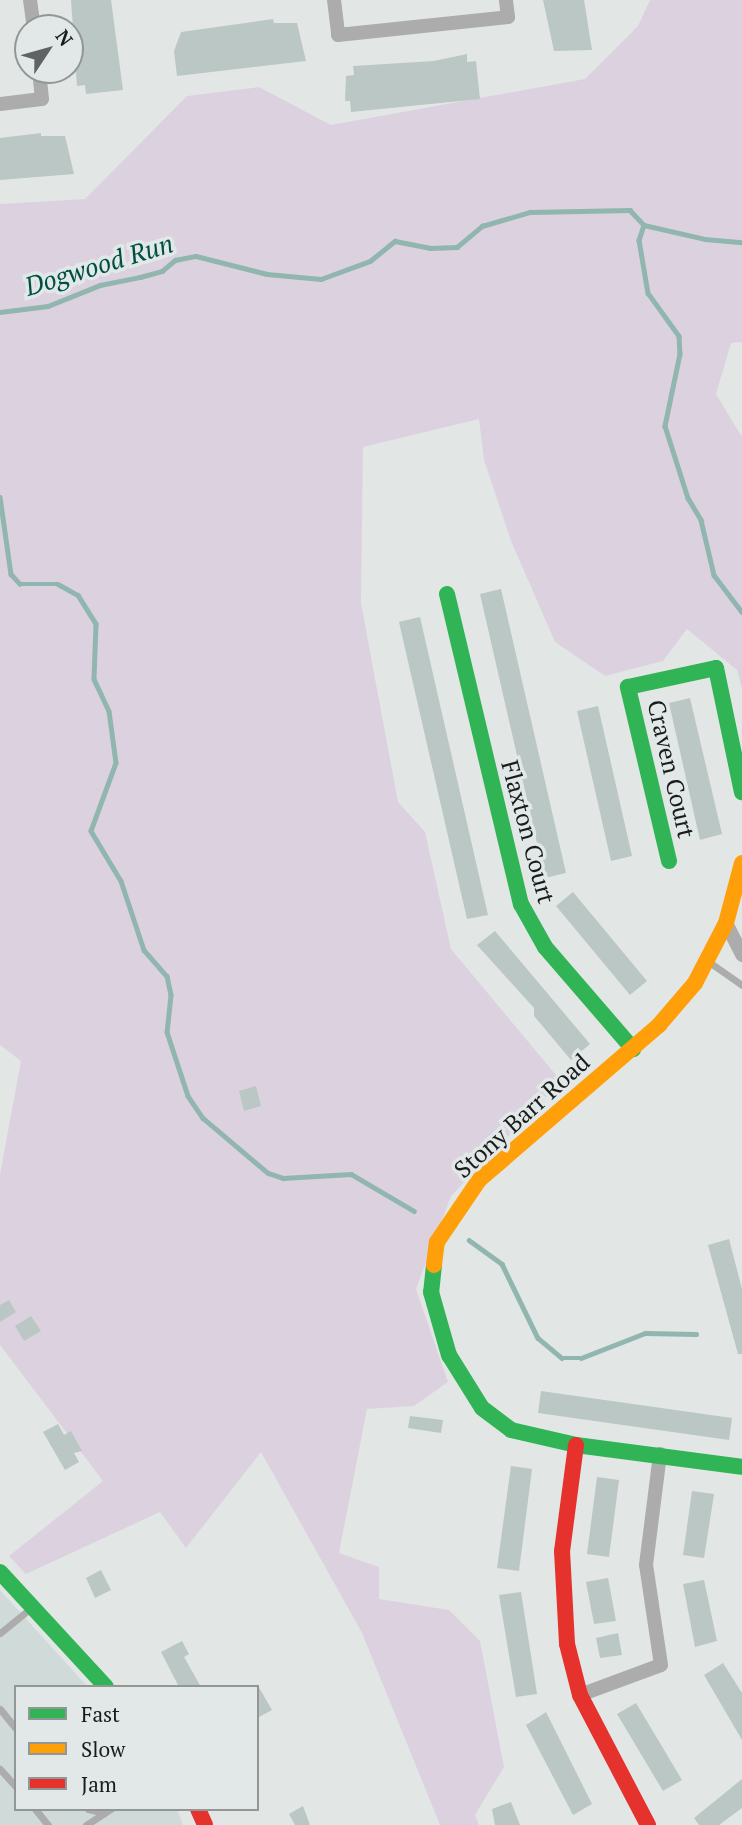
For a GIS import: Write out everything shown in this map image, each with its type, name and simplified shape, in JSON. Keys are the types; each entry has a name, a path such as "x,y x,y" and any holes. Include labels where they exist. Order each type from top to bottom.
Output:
{"street":[{"path":"334,0 338,35 508,17 506,0"},
{"path":"0,104 42,99 40,84"},
{"name":"Flaxton Court","path":"446,594 521,904 545,947 633,1049"},
{"name":"Craven Court","path":"668,861 628,687 716,668 742,792"},
{"name":"Stony Barr Road","path":"742,863 726,923 709,961 678,1004 633,1049 479,1180 448,1220 431,1265 437,1322 449,1355 482,1408 511,1430 576,1444 742,1467"},
{"path":"726,923 742,955"},
{"path":"576,1444 565,1513 562,1588 567,1644 580,1695 648,1825"},
{"path":"580,1695 661,1665 646,1565 660,1454"},
{"path":"0,1572 104,1685"}],"lane":[{"path":"709,961 742,985"},
{"path":"0,1633 32,1606"},
{"path":"0,1709 14,1726"},
{"path":"0,1769 14,1785"},
{"path":"37,1811 48,1825"},
{"path":"86,1825 108,1811"}],"shaded area":[{"path":"650,0 742,0 742,342 731,343 716,394 742,437 742,689 737,670 687,629 663,661 605,676 555,642 511,541 484,460 479,419 363,447 361,603 398,802 425,832 451,949 561,1081 451,1196 416,1289 448,1382 414,1406 367,1409 339,1553 379,1567 379,1599 449,1610 480,1641 504,1767 475,1815 479,1825 440,1825 362,1633 261,1452 186,1548 160,1512 26,1574 9,1556 103,1481 0,1345 0,1174 21,1061 0,1045 0,204 85,199 187,96 259,87 331,125 585,79 638,26"},
{"path":"0,1590 86,1685 14,1685 14,1811 178,1811 183,1825 0,1825"}],"building":[{"path":"71,0 111,0 123,90 86,94 85,85 77,86 84,84 84,14 72,14"},
{"path":"543,0 584,0 592,50 554,51"},
{"path":"273,19 274,23 297,23 306,61 177,76 174,51 181,32"},
{"path":"467,54 467,62 476,61 480,99 351,112 350,101 345,101 346,76 354,75 353,66 434,61"},
{"path":"41,133 41,136 65,136 74,174 0,180 0,138"},
{"path":"501,589 566,873 545,878 480,594"},
{"path":"420,617 488,915 467,919 399,622"},
{"path":"690,698 722,834 700,840 669,703"},
{"path":"598,706 632,856 611,861 577,711"},
{"path":"573,892 647,981 630,995 556,906"},
{"path":"495,931 590,1044 571,1060 534,1016 534,1008 477,945"},
{"path":"256,1086 261,1106 244,1111 239,1091"},
{"path":"729,1239 742,1289 742,1354 738,1354 708,1245"},
{"path":"9,1300 16,1312 0,1322 0,1305"},
{"path":"31,1316 41,1331 24,1341 15,1326"},
{"path":"541,1391 732,1418 729,1440 538,1413"},
{"path":"410,1416 443,1420 441,1433 408,1428"},
{"path":"58,1424 64,1435 71,1431 82,1451 74,1453 79,1462 65,1470 43,1432"},
{"path":"511,1466 532,1469 519,1571 497,1568"},
{"path":"597,1477 619,1480 609,1557 587,1554"},
{"path":"692,1491 714,1494 704,1558 683,1555"},
{"path":"101,1570 111,1590 95,1598 86,1578"},
{"path":"608,1578 616,1621 594,1624 586,1582"},
{"path":"704,1580 717,1641 695,1647 683,1584"},
{"path":"521,1592 537,1694 516,1697 499,1595"},
{"path":"618,1633 622,1655 600,1658 596,1638"},
{"path":"182,1641 189,1654 184,1657 200,1685 178,1685 161,1652"},
{"path":"723,1663 742,1693 742,1740 704,1675"},
{"path":"259,1687 272,1710 259,1717"},
{"path":"636,1703 682,1780 663,1791 617,1714"},
{"path":"546,1712 592,1804 573,1815 526,1725"},
{"path":"742,1779 742,1808 719,1825 699,1825 694,1818"},
{"path":"511,1802 520,1825 495,1825 492,1809"},
{"path":"303,1806 310,1825 295,1825 289,1814"}],"waterway":[{"name":"Dogwood Run","path":"0,312 48,306 100,285 162,271 175,260 196,256 267,274 321,279 370,261 395,241 430,248 457,247 482,226 530,212 630,210 644,225 639,240 648,293 679,336 680,354 665,426 688,498 701,520 714,575 742,612"},
{"path":"644,225 705,239 742,242"},
{"path":"0,497 11,574 20,584 58,584 78,595 96,624 94,679 109,711 116,763 91,831 121,881 144,950 167,976 171,995 167,1032 188,1096 203,1118 268,1173 283,1178 351,1174 414,1211"},
{"path":"469,1240 502,1264 538,1338 562,1358 581,1358 645,1333 696,1334"}],"traffic: fast":[{"path":"447,594 521,904 545,947 633,1049"},
{"path":"669,861 628,687 716,668 742,792"},
{"path":"434,1265 431,1292 449,1355 482,1408 511,1430 576,1445 742,1467"},
{"path":"0,1572 104,1685"}],"traffic: slow":[{"path":"434,1265 437,1242 479,1180 659,1025 695,983 726,923 742,863"}],"traffic: jam":[{"path":"576,1445 562,1551 567,1644 580,1695 648,1825"},
{"path":"199,1811 205,1825"}]}
